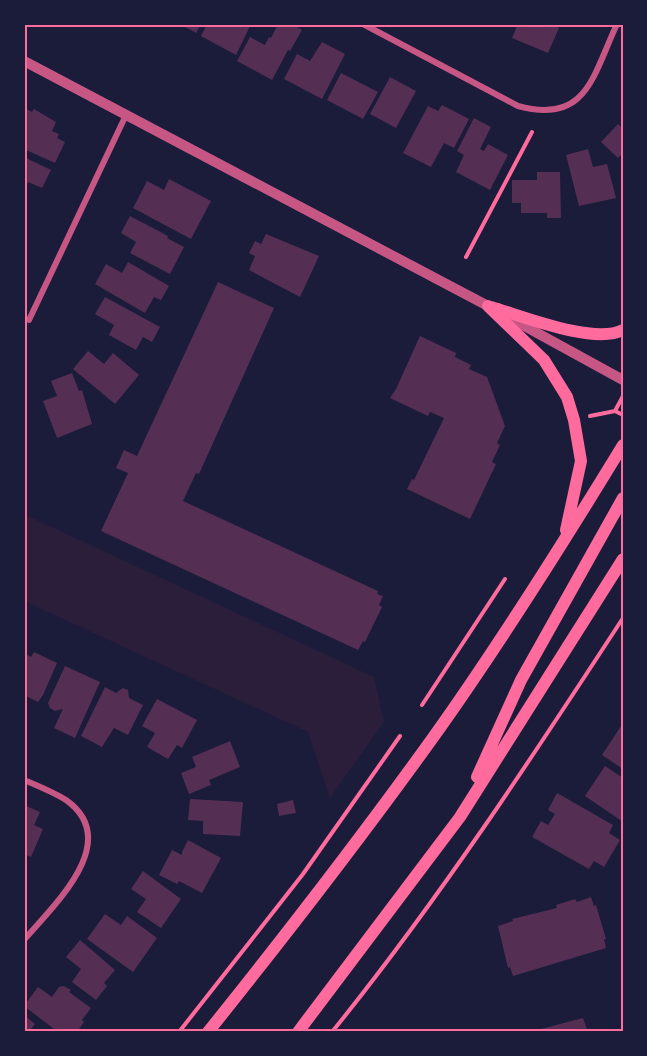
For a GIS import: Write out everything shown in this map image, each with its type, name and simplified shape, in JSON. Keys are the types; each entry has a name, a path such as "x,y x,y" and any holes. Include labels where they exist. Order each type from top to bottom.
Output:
{"main road":[{"path":"488,306 583,334 615,334 623,330"},
{"path":"488,306 544,360 567,397 574,420 581,461 564,540"},
{"path":"208,1032 311,903 432,738 564,540 623,445"},
{"path":"460,817 521,680 623,498"},
{"path":"298,1032 460,817 623,559"},
{"path":"601,593 623,572"}],"street":[{"path":"363,24 518,105 546,111 569,106 588,87 617,24"},
{"path":"24,61 488,306 623,380"},
{"path":"30,320 126,115"},
{"path":"24,780 66,800 78,811 88,829 88,841 80,871 24,940"}],"path":[{"path":"466,256 532,132"},
{"path":"623,396 615,411 623,415"},
{"path":"422,705 505,579"},
{"path":"333,1032 377,977 515,783 623,618"},
{"path":"179,1032 303,874 400,736"}],"shaded area":[{"path":"24,514 374,677 384,722 330,798 308,732 24,601"}],"building":[{"path":"180,24 201,24 196,33"},
{"path":"207,24 251,24 236,55 201,36"},
{"path":"278,24 292,24 302,30 272,80 237,61 250,37 265,45"},
{"path":"518,24 550,24 559,28 548,53 512,38"},
{"path":"322,42 345,54 322,99 284,79 297,54 310,61"},
{"path":"341,73 378,92 363,119 327,100"},
{"path":"390,77 416,91 396,128 370,114"},
{"path":"442,105 469,119 454,148 444,143 431,167 403,153 428,106 438,111"},
{"path":"24,108 32,112 34,109 56,122 52,131 59,134 57,138 65,142 55,163 24,149"},
{"path":"474,118 491,127 480,149 484,151 488,144 508,155 490,190 456,172 464,155 457,151"},
{"path":"618,124 623,129 623,157 621,155 618,158 601,142"},
{"path":"588,149 593,167 607,164 616,198 579,206 566,155"},
{"path":"24,157 51,170 42,188 28,182 24,191"},
{"path":"537,172 560,172 561,218 547,218 547,213 521,213 521,203 512,203 512,180 537,180"},
{"path":"169,179 211,201 191,239 133,208 147,181 164,190"},
{"path":"130,216 184,247 170,274 130,253 136,242 121,233"},
{"path":"266,234 319,256 300,297 249,270 255,256 249,253 255,241 261,244"},
{"path":"128,262 169,286 161,300 154,297 145,313 95,284 106,264 122,273"},
{"path":"218,282 274,308 199,474 196,473 183,501 378,591 377,594 383,596 379,605 382,607 365,642 363,641 358,650 101,531 128,473 116,468 124,450 137,456"},
{"path":"105,297 160,327 152,342 143,337 136,350 109,335 114,325 95,314"},
{"path":"420,336 456,353 455,357 471,365 469,369 487,377 505,426 492,462 496,464 470,519 407,489 412,479 414,480 444,418 430,412 428,416 390,398"},
{"path":"88,351 104,364 113,353 139,375 115,404 73,369"},
{"path":"72,373 79,391 82,390 92,424 57,438 43,401 57,396 51,381"},
{"path":"34,652 57,663 38,702 26,696 24,699 24,653 31,657"},
{"path":"65,666 100,682 75,738 54,728 63,709 55,711 48,703"},
{"path":"105,687 116,693 123,688 128,690 129,698 143,705 128,735 114,728 102,747 81,736"},
{"path":"157,699 197,720 182,748 177,745 168,759 147,747 155,733 142,726"},
{"path":"623,723 623,769 602,755"},
{"path":"230,741 240,767 209,780 211,785 189,794 181,773 196,767 192,757"},
{"path":"605,766 623,778 623,822 585,796"},
{"path":"557,793 613,825 609,833 620,840 604,867 594,861 589,869 532,837 541,821 548,825 555,814 548,810"},
{"path":"190,799 243,802 240,836 203,834 203,821 188,820"},
{"path":"293,800 296,813 279,816 277,804"},
{"path":"24,805 40,812 34,825 43,829 31,857 24,854"},
{"path":"188,840 221,858 202,893 179,881 177,884 159,875 172,850 182,855"},
{"path":"143,871 181,899 161,928 137,912 146,899 131,889"},
{"path":"591,897 594,906 596,905 606,939 604,939 606,948 513,976 510,967 508,968 498,926 513,921 512,919 557,908 556,905 575,899 577,902"},
{"path":"105,914 121,925 127,916 157,938 133,972 87,939"},
{"path":"80,940 115,970 104,983 107,986 96,1000 72,982 81,969 66,957"},
{"path":"64,986 91,1008 77,1032 58,1032 24,1006 38,987 52,997 59,987"},
{"path":"24,1015 35,1024 31,1029 35,1032 24,1032"},
{"path":"583,1018 588,1032 542,1032 541,1029"}]}
